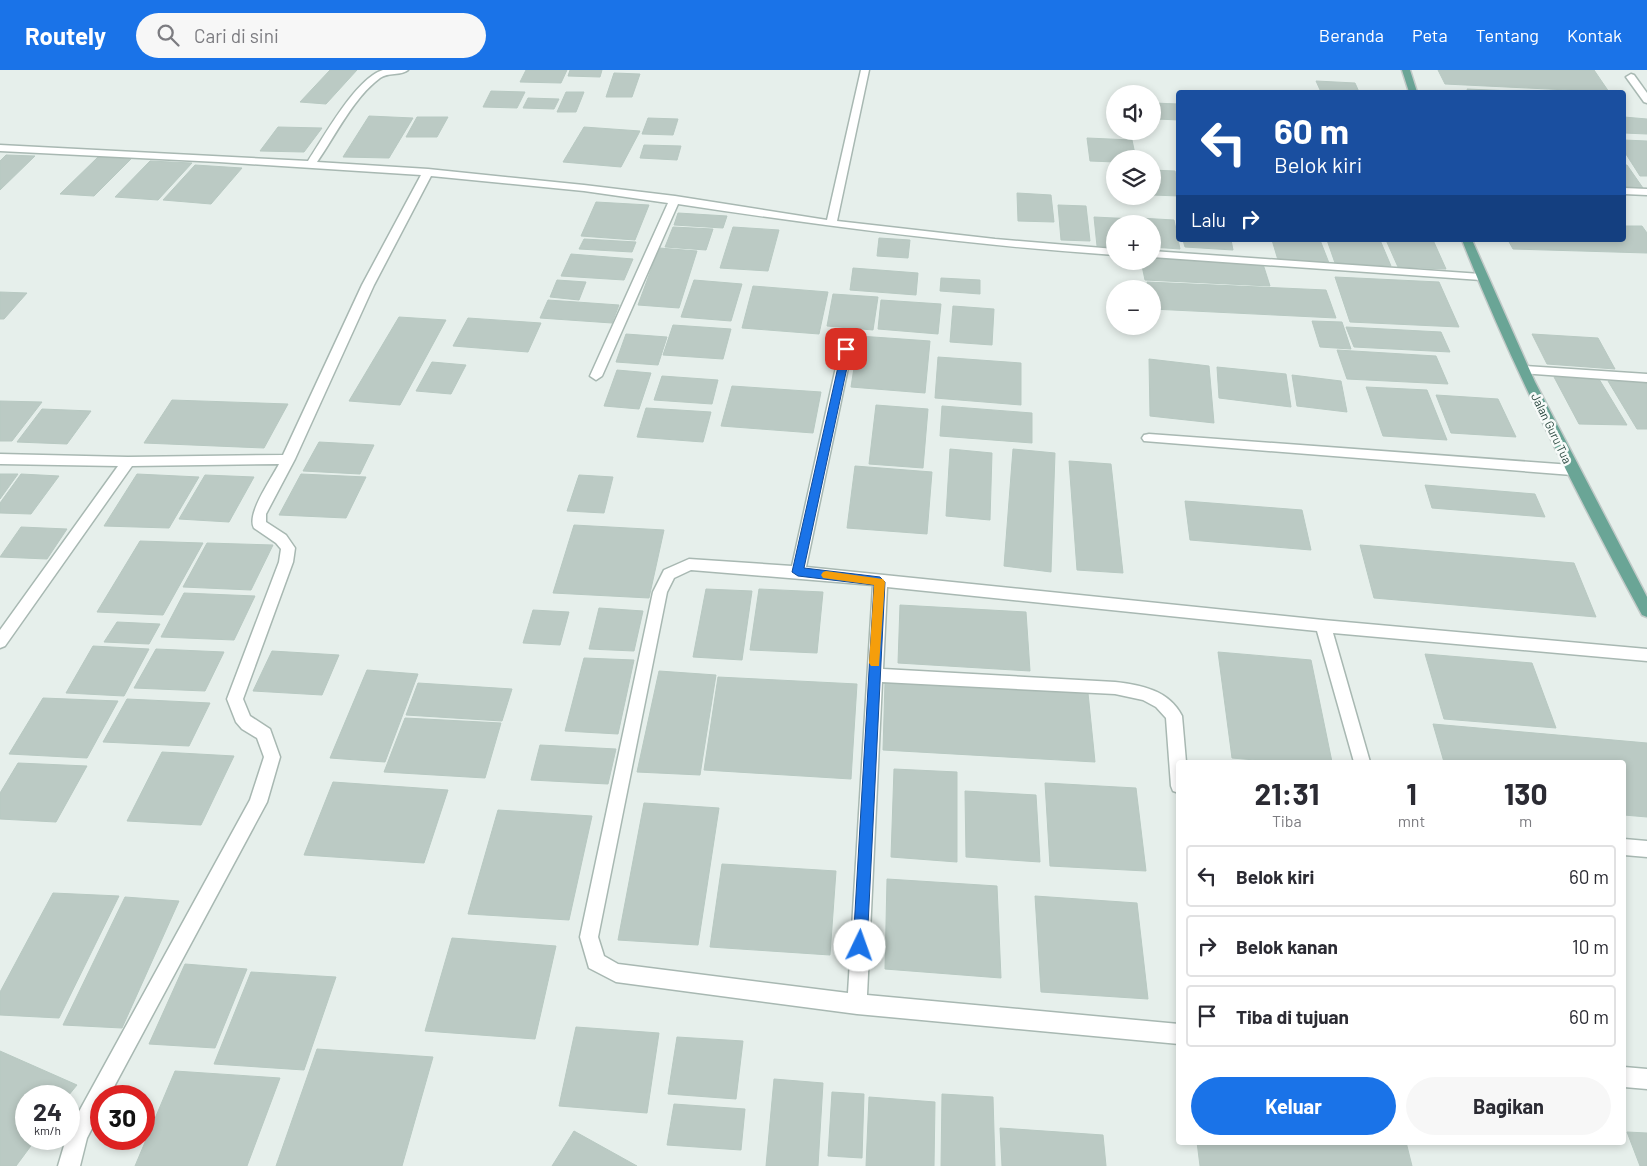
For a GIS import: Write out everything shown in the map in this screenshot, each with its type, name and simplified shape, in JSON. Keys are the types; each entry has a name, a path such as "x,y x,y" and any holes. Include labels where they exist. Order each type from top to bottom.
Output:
{"main road":[{"path":"1406,70 1413,90"},
{"name":"Jalan Guru Tua","path":"1468,242 1481,278 1572,470 1647,611"}],"street":[{"path":"311,164 365,87 377,76 404,70"},
{"path":"831,224 865,70"},
{"path":"1631,77 1647,100"},
{"path":"0,148 428,172 675,199 831,224 935,237 1106,251"},
{"path":"69,1166 77,1135 258,802 272,757 264,734 244,723 238,712 235,699 286,562 288,548 281,539 259,524 259,514 288,459 368,286 428,172"},
{"path":"1626,191 1647,192"},
{"path":"596,376 675,199"},
{"path":"1161,255 1481,278"},
{"path":"798,572 846,349"},
{"path":"1525,370 1647,378"},
{"path":"1149,438 1572,470"},
{"path":"0,459 128,462 288,459"},
{"path":"0,642 128,462"},
{"path":"1176,1034 857,1004 616,973 596,962 589,937 660,592 669,574 689,564 798,572 880,582 1323,626 1647,655"},
{"path":"857,1004 880,582"},
{"path":"1323,626 1361,760"},
{"path":"874,675 1115,688 1153,695 1168,707 1174,716 1177,760"},
{"path":"1626,847 1647,849"},
{"path":"1626,1077 1647,1079"}],"building":[{"path":"330,70 357,70 326,104 300,102"},
{"path":"526,70 567,70 561,83 520,82"},
{"path":"570,70 602,70 600,77 568,76"},
{"path":"1438,70 1594,70 1608,90 1568,90 1445,84"},
{"path":"614,73 640,74 632,97 606,97"},
{"path":"1316,81 1355,83 1358,90 1320,90"},
{"path":"491,91 525,92 517,108 483,107"},
{"path":"566,92 584,92 576,112 557,112"},
{"path":"528,98 559,99 554,109 523,108"},
{"path":"1161,103 1176,104 1176,120 1161,119"},
{"path":"369,116 413,118 389,158 343,157"},
{"path":"417,117 448,117 437,137 406,137"},
{"path":"1626,117 1647,119 1647,134 1626,133"},
{"path":"648,118 678,119 673,135 642,134"},
{"path":"278,127 322,128 304,152 260,151"},
{"path":"584,127 640,131 621,167 563,162"},
{"path":"1087,138 1132,140 1134,150 1106,150 1106,162 1090,161"},
{"path":"1626,140 1647,141 1647,176 1640,176 1626,154"},
{"path":"644,145 681,146 677,160 640,158"},
{"path":"6,155 35,156 0,190 0,161"},
{"path":"98,157 131,159 94,196 60,194"},
{"path":"150,161 192,163 158,200 115,197"},
{"path":"195,165 242,168 211,204 163,200"},
{"path":"1626,165 1627,165 1643,188 1626,187"},
{"path":"1161,170 1175,171 1176,196 1161,195"},
{"path":"1017,193 1051,195 1054,222 1018,221"},
{"path":"596,202 649,205 635,240 581,236"},
{"path":"1058,205 1086,206 1090,241 1061,240"},
{"path":"678,213 727,216 723,228 674,225"},
{"path":"1094,217 1106,218 1106,246 1097,246"},
{"path":"1161,219 1174,220 1176,242 1179,242 1180,249 1161,248"},
{"path":"1626,226 1642,226 1647,233 1647,253 1513,249 1509,242 1626,242"},
{"path":"673,227 713,229 706,250 665,247"},
{"path":"733,227 779,230 768,271 720,268"},
{"path":"879,238 910,240 908,258 877,256"},
{"path":"584,239 636,242 632,252 579,249"},
{"path":"1184,242 1231,242 1233,250 1185,247"},
{"path":"1273,242 1321,242 1329,263 1278,260"},
{"path":"1328,242 1381,242 1391,266 1335,263"},
{"path":"1387,242 1434,242 1446,269 1398,267"},
{"path":"659,248 697,251 679,308 638,305"},
{"path":"571,254 633,259 624,280 561,276"},
{"path":"1161,258 1263,264 1270,286 1161,280 1145,280 1143,270 1161,270"},
{"path":"853,268 918,273 916,295 850,290"},
{"path":"1335,277 1439,282 1459,327 1350,322"},
{"path":"941,278 980,280 980,294 940,291"},
{"path":"557,280 586,282 579,300 550,297"},
{"path":"694,280 742,284 731,321 681,317"},
{"path":"1161,283 1326,290 1336,318 1161,309"},
{"path":"753,286 828,292 819,334 742,328"},
{"path":"0,292 27,293 4,319 0,319"},
{"path":"833,294 878,297 873,330 827,326"},
{"path":"548,300 619,305 612,323 540,318"},
{"path":"881,300 941,304 938,334 878,329"},
{"path":"953,306 994,309 992,345 950,342"},
{"path":"399,317 446,320 400,405 349,401"},
{"path":"468,318 541,323 528,352 453,346"},
{"path":"1312,321 1342,322 1351,349 1320,347"},
{"path":"673,325 731,329 723,359 663,355"},
{"path":"1346,327 1441,332 1450,352 1354,347"},
{"path":"626,334 667,337 658,365 616,362"},
{"path":"1532,334 1598,338 1615,369 1547,364"},
{"path":"859,336 930,341 925,393 851,387"},
{"path":"1337,350 1436,356 1448,384 1347,379"},
{"path":"938,357 1021,363 1021,405 935,398"},
{"path":"1149,359 1209,366 1214,423 1150,416"},
{"path":"432,362 466,365 451,394 416,391"},
{"path":"1217,367 1286,374 1291,407 1219,398"},
{"path":"617,370 651,373 639,409 604,406"},
{"path":"1292,375 1341,381 1347,412 1297,406"},
{"path":"662,376 718,380 712,404 654,400"},
{"path":"1554,377 1599,379 1627,425 1579,424"},
{"path":"1608,381 1647,383 1647,429 1637,429"},
{"path":"732,386 821,392 813,433 721,426"},
{"path":"1366,387 1427,390 1447,440 1383,436"},
{"path":"1436,395 1498,399 1516,437 1451,433"},
{"path":"172,400 288,404 264,448 144,443"},
{"path":"0,401 42,402 12,441 0,441"},
{"path":"876,405 928,409 923,468 869,464"},
{"path":"942,406 1032,413 1032,443 940,436"},
{"path":"646,408 711,412 703,442 637,437"},
{"path":"42,409 91,411 67,444 17,442"},
{"path":"319,442 374,445 360,474 303,471"},
{"path":"950,449 992,453 990,520 946,516"},
{"path":"1013,449 1055,453 1051,572 1004,566"},
{"path":"1069,461 1111,464 1123,573 1077,570"},
{"path":"855,466 932,472 927,534 847,528"},
{"path":"0,474 18,474 0,499"},
{"path":"21,474 59,476 31,514 0,513 0,503"},
{"path":"137,474 199,477 169,528 104,526"},
{"path":"301,474 366,477 346,518 279,515"},
{"path":"205,475 254,477 229,522 179,519"},
{"path":"579,475 613,477 604,513 567,511"},
{"path":"1425,485 1535,494 1545,517 1432,508"},
{"path":"1185,501 1302,510 1311,550 1190,540"},
{"path":"574,525 664,530 649,598 553,593"},
{"path":"21,527 67,529 47,559 0,557"},
{"path":"140,541 203,543 163,615 97,612"},
{"path":"207,543 273,545 251,590 183,587"},
{"path":"1360,545 1574,563 1596,617 1374,598"},
{"path":"706,589 752,591 742,660 693,657"},
{"path":"759,589 823,592 817,653 750,650"},
{"path":"184,593 255,596 234,640 161,637"},
{"path":"900,605 1026,612 1030,671 898,663"},
{"path":"599,608 643,611 634,651 589,649"},
{"path":"533,610 569,612 560,645 523,643"},
{"path":"117,622 160,624 149,644 104,642"},
{"path":"93,646 149,649 124,696 66,693"},
{"path":"156,649 224,652 205,691 134,688"},
{"path":"272,651 339,655 322,695 253,691"},
{"path":"1218,652 1311,660 1332,760 1255,760 1232,758"},
{"path":"1425,654 1532,663 1556,728 1444,719"},
{"path":"584,658 634,660 618,734 565,731"},
{"path":"367,670 418,674 385,762 330,758"},
{"path":"659,671 716,675 700,775 637,772"},
{"path":"718,677 857,684 851,779 704,770"},
{"path":"885,682 1088,693 1095,762 883,750"},
{"path":"418,683 512,689 502,721 406,715"},
{"path":"43,698 118,701 87,758 9,754"},
{"path":"127,699 210,703 189,746 103,742"},
{"path":"405,718 501,723 485,778 384,772"},
{"path":"1433,724 1647,743 1647,817 1626,815 1626,760 1443,760"},
{"path":"540,745 616,749 608,784 531,780"},
{"path":"162,752 234,756 201,825 127,821"},
{"path":"18,763 87,766 56,822 0,819 0,793"},
{"path":"894,769 957,772 957,862 891,857"},
{"path":"333,782 448,790 424,863 304,855"},
{"path":"1045,783 1136,788 1146,871 1050,866"},
{"path":"965,791 1036,795 1040,862 966,857"},
{"path":"644,803 719,808 698,945 618,940"},
{"path":"498,810 592,816 569,920 468,914"},
{"path":"722,864 836,871 830,955 710,947"},
{"path":"887,879 997,886 1001,978 885,969"},
{"path":"53,893 119,896 59,1018 0,1015 0,992"},
{"path":"1035,896 1137,903 1148,999 1041,992"},
{"path":"125,897 179,901 122,1028 63,1025"},
{"path":"452,938 556,946 535,1039 425,1031"},
{"path":"185,964 247,969 215,1048 149,1044"},
{"path":"251,972 336,977 304,1070 214,1064"},
{"path":"576,1027 659,1033 647,1113 559,1106"},
{"path":"677,1037 743,1041 736,1099 668,1094"},
{"path":"317,1049 433,1057 402,1166 276,1166"},
{"path":"0,1051 77,1085 15,1085 15,1150 28,1150 16,1166 0,1166"},
{"path":"175,1071 280,1078 247,1166 135,1166 142,1150 155,1150 155,1118"},
{"path":"774,1079 823,1083 818,1166 766,1166"},
{"path":"832,1092 864,1094 862,1158 828,1156"},
{"path":"942,1094 993,1097 995,1166 941,1166"},
{"path":"869,1097 935,1102 934,1166 866,1166"},
{"path":"674,1104 745,1109 741,1150 667,1145"},
{"path":"1000,1128 1103,1135 1106,1166 1002,1166"},
{"path":"574,1131 637,1166 552,1166"},
{"path":"1627,1132 1647,1133 1647,1166 1640,1166"},
{"path":"1197,1145 1407,1145 1412,1166 1200,1166"}],"slow traffic":[{"path":"826,575 880,582 875,663"}],"route":[{"path":"846,349 798,572 880,582 860,946"}]}
